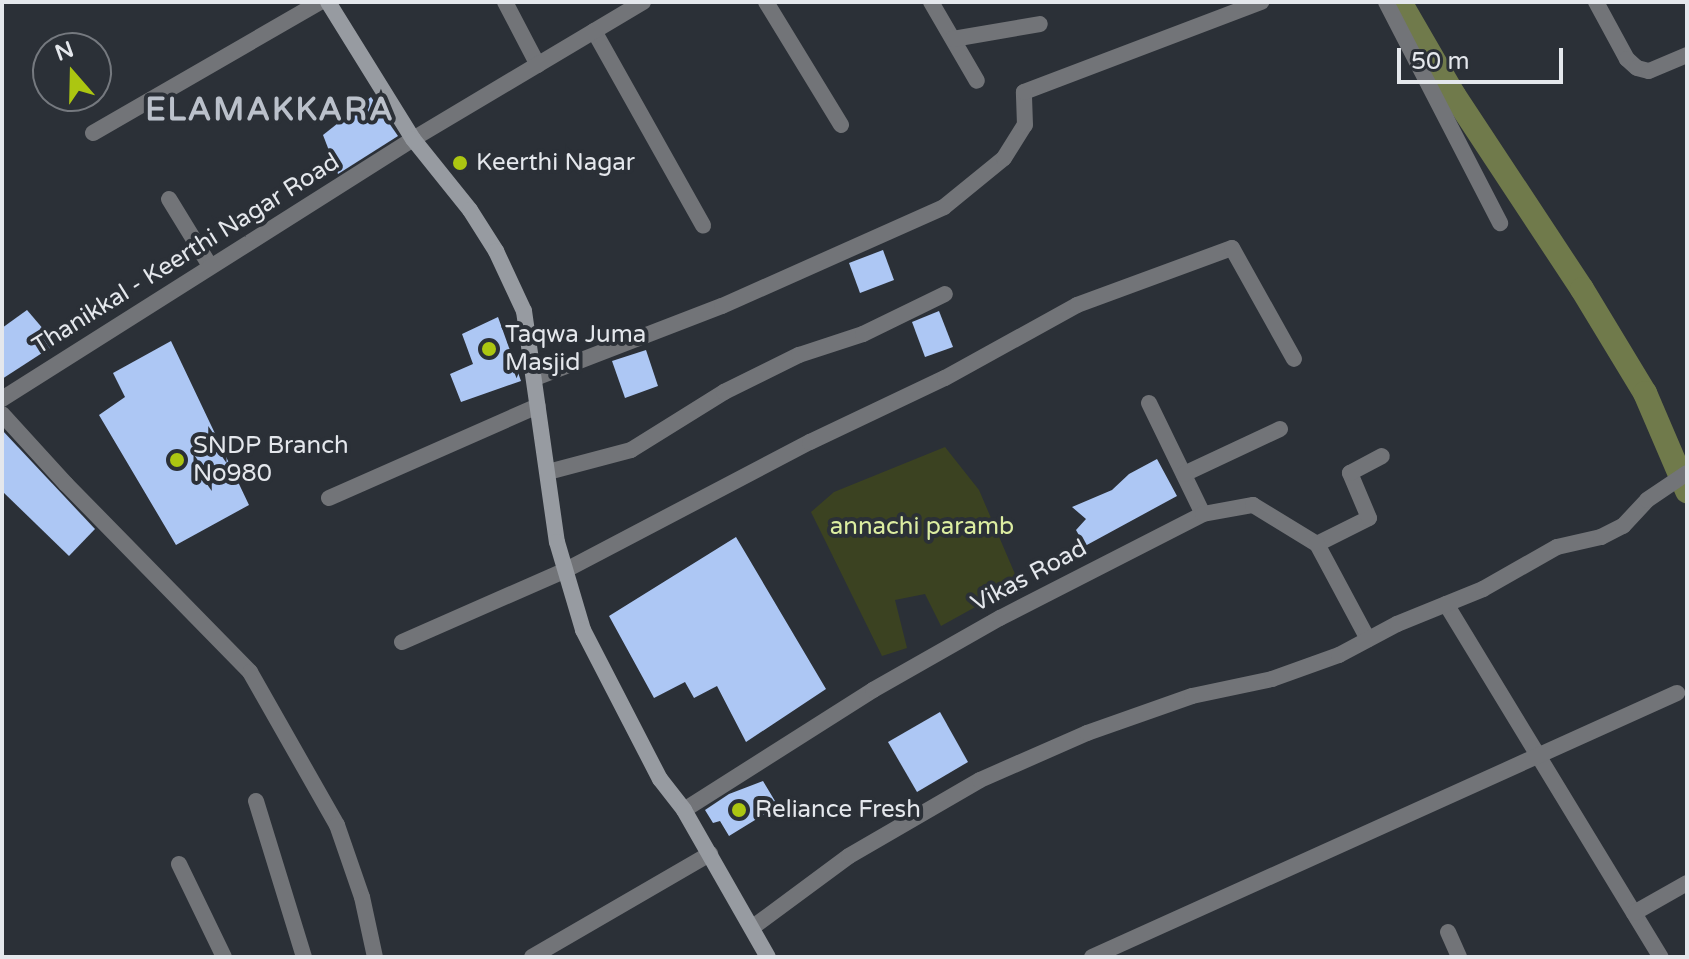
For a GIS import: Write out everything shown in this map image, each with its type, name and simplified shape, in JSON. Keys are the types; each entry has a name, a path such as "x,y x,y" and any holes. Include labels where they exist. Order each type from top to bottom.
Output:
{"street":[{"path":"93,133 320,2"},
{"path":"328,2 413,139 470,210 496,251 524,311 564,571 583,630 660,779 684,810 768,957"},
{"path":"505,2 538,65"},
{"name":"Thanikkal - Keerthi Nagar Road","path":"2,399 413,139 643,2"},
{"path":"766,2 841,125"},
{"path":"931,2 977,81"},
{"path":"535,378 722,306 944,207 1004,158 1025,125 1024,92 1261,2"},
{"path":"1386,2 1500,223"},
{"path":"1596,2 1627,59 1637,68 1649,71 1687,55"},
{"path":"953,39 1040,24"},
{"path":"594,31 703,225"},
{"path":"169,199 210,266"},
{"path":"402,642 564,571 796,449 945,378 1077,305 1232,248 1294,359"},
{"path":"548,472 631,450 724,392 799,355 863,334 945,294"},
{"path":"1149,403 1203,514"},
{"path":"329,498 538,406"},
{"path":"2,414 250,672 337,825 362,897 375,957"},
{"path":"1184,474 1280,429"},
{"path":"1368,639 1317,544 1369,518 1350,473 1382,456"},
{"path":"753,927 849,856 980,780 1087,733 1192,696 1272,679 1339,655 1368,639 1483,589 1557,547 1601,537 1623,526 1647,500 1687,473"},
{"name":"Vikas Road","path":"684,810 873,690 962,639 1203,514 1253,505 1317,544"},
{"path":"1446,604 1661,957"},
{"path":"1092,957 1677,693"},
{"path":"256,801 304,957"},
{"path":"532,957 710,854"},
{"path":"179,864 224,957"},
{"path":"1634,913 1687,883"},
{"path":"1448,932 1459,957"}],"green space":[{"name":"annachi paramb","path":"945,447 979,490 1021,588 988,600 941,626 925,594 895,600 907,648 882,656 811,512 834,492"}],"building":[{"path":"371,97 398,136 338,174 323,135"},
{"path":"883,250 894,280 860,293 849,263"},
{"path":"27,310 56,344 2,379 2,328"},
{"path":"939,311 953,347 925,357 912,322"},
{"name":"Taqwa Juma Masjid","path":"498,317 521,381 461,402 450,374 473,364 462,334"},
{"name":"SNDP Branch No980","path":"171,341 249,505 176,545 99,415 125,397 113,373"},
{"path":"646,350 658,386 625,398 612,361"},
{"path":"2,430 95,529 69,556 2,491"},
{"path":"1157,459 1177,496 1085,546 1076,530 1086,519 1072,507 1112,490 1129,474"},
{"path":"736,537 826,689 746,742 717,686 694,698 685,682 654,698 609,616"},
{"path":"940,712 968,762 917,792 888,742"},
{"name":"Reliance Fresh","path":"763,781 778,806 729,836 720,821 713,823 705,810 729,794"}],"waterway":[{"path":"1400,2 1454,95 1582,289 1645,393 1687,491"}],"place":[{"name":"Keerthi Nagar","path":"460,163"},
{"name":"Taqwa Juma Masjid","path":"489,349"},
{"name":"SNDP Branch No980","path":"177,460"},
{"name":"Reliance Fresh","path":"739,810"}],"district":[{"name":"ELAMAKKARA","path":"270,110"}]}
